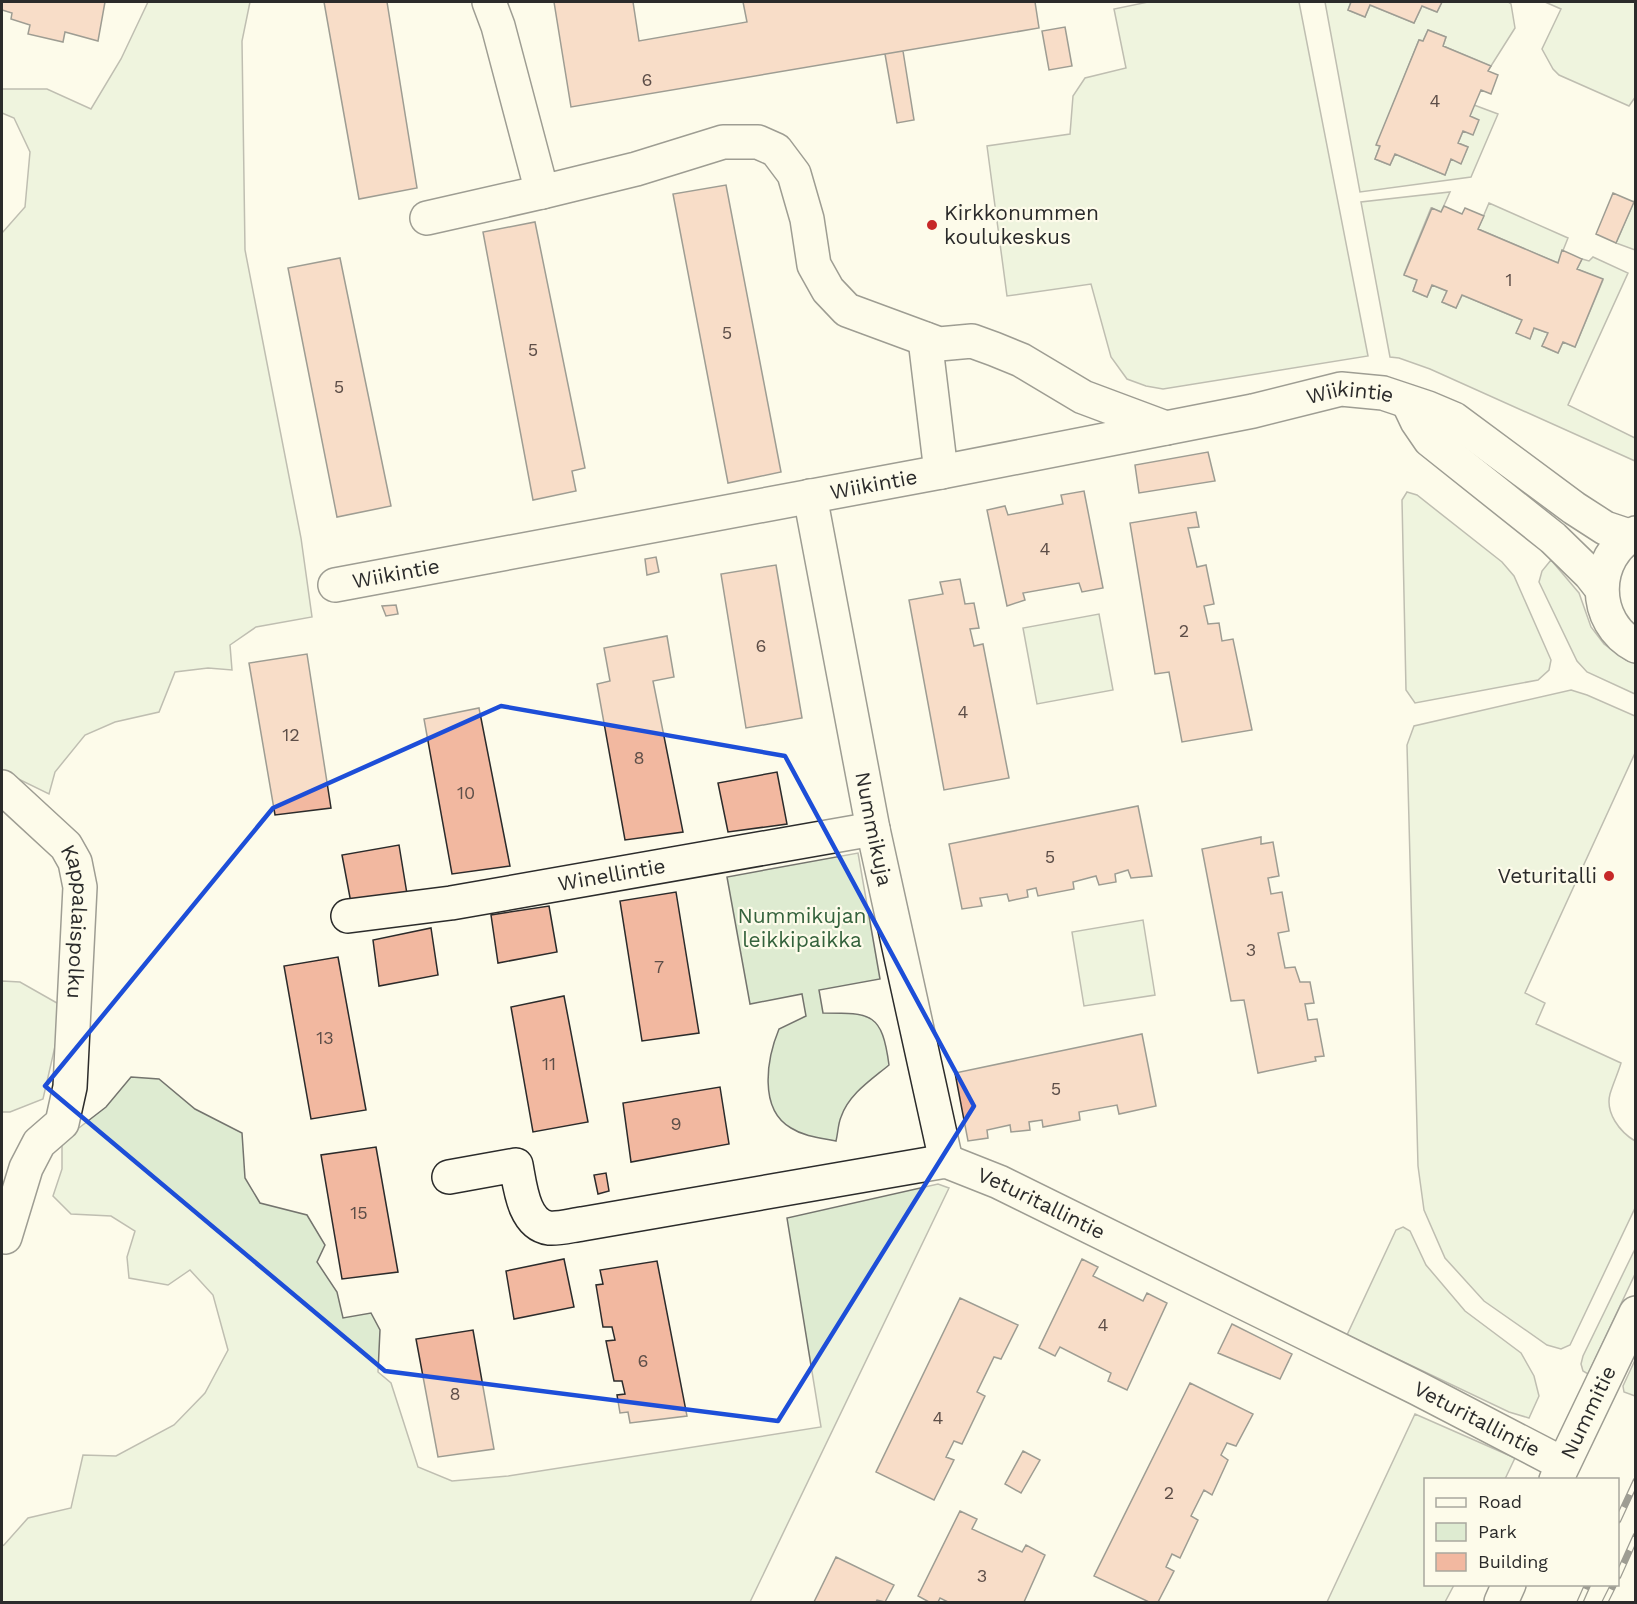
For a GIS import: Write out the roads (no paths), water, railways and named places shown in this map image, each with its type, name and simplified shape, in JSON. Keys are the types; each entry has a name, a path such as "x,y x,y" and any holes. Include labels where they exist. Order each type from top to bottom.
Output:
{"street":[{"path":"489,2 498,26 542,192"},
{"path":"427,218 636,169 723,142 758,142 776,150 794,174 807,219 814,265 828,290 847,310 939,344 972,341 994,349 1021,360 1083,397 1167,428"},
{"path":"925,339 941,472"},
{"name":"Wiikintie","path":"335,585 1167,428 1253,411 1341,389 1383,393 1454,419 1574,508 1605,528 1632,534"},
{"name":"Wiikintie","path":"1408,402 1430,440 1569,552 1601,588"},
{"name":"Nummikuja","path":"810,496 873,829 946,1161"},
{"path":"1632,534 1617,546 1608,559 1601,588 1603,605 1609,621 1619,634 1635,646"},
{"name":"Kappalaispolku","path":"2,787 66,846 75,862 80,888 70,1087 62,1123 39,1143 26,1168 5,1237"},
{"name":"Winellintie","path":"348,916 451,903 873,829"},
{"path":"449,1177 516,1165 524,1206 536,1220 548,1228 946,1161"},
{"name":"Veturitallintie","path":"946,1161 1010,1187 1426,1393 1559,1472"},
{"name":"Nummitie","path":"1559,1472 1635,1314"},
{"path":"1501,1602 1508,1586"}],"railway":[{"path":"1619,1518 1636,1481"},
{"path":"1619,1574 1636,1536"},
{"path":"1580,1602 1587,1586"},
{"path":"1605,1602 1613,1586"}],"place":[{"name":"Kirkkonummen koulukeskus","path":"932,225"},
{"name":"Veturitalli","path":"1609,876"}],"park label":[{"name":"Nummikujan leikkipaikka","path":"802,928"}]}
